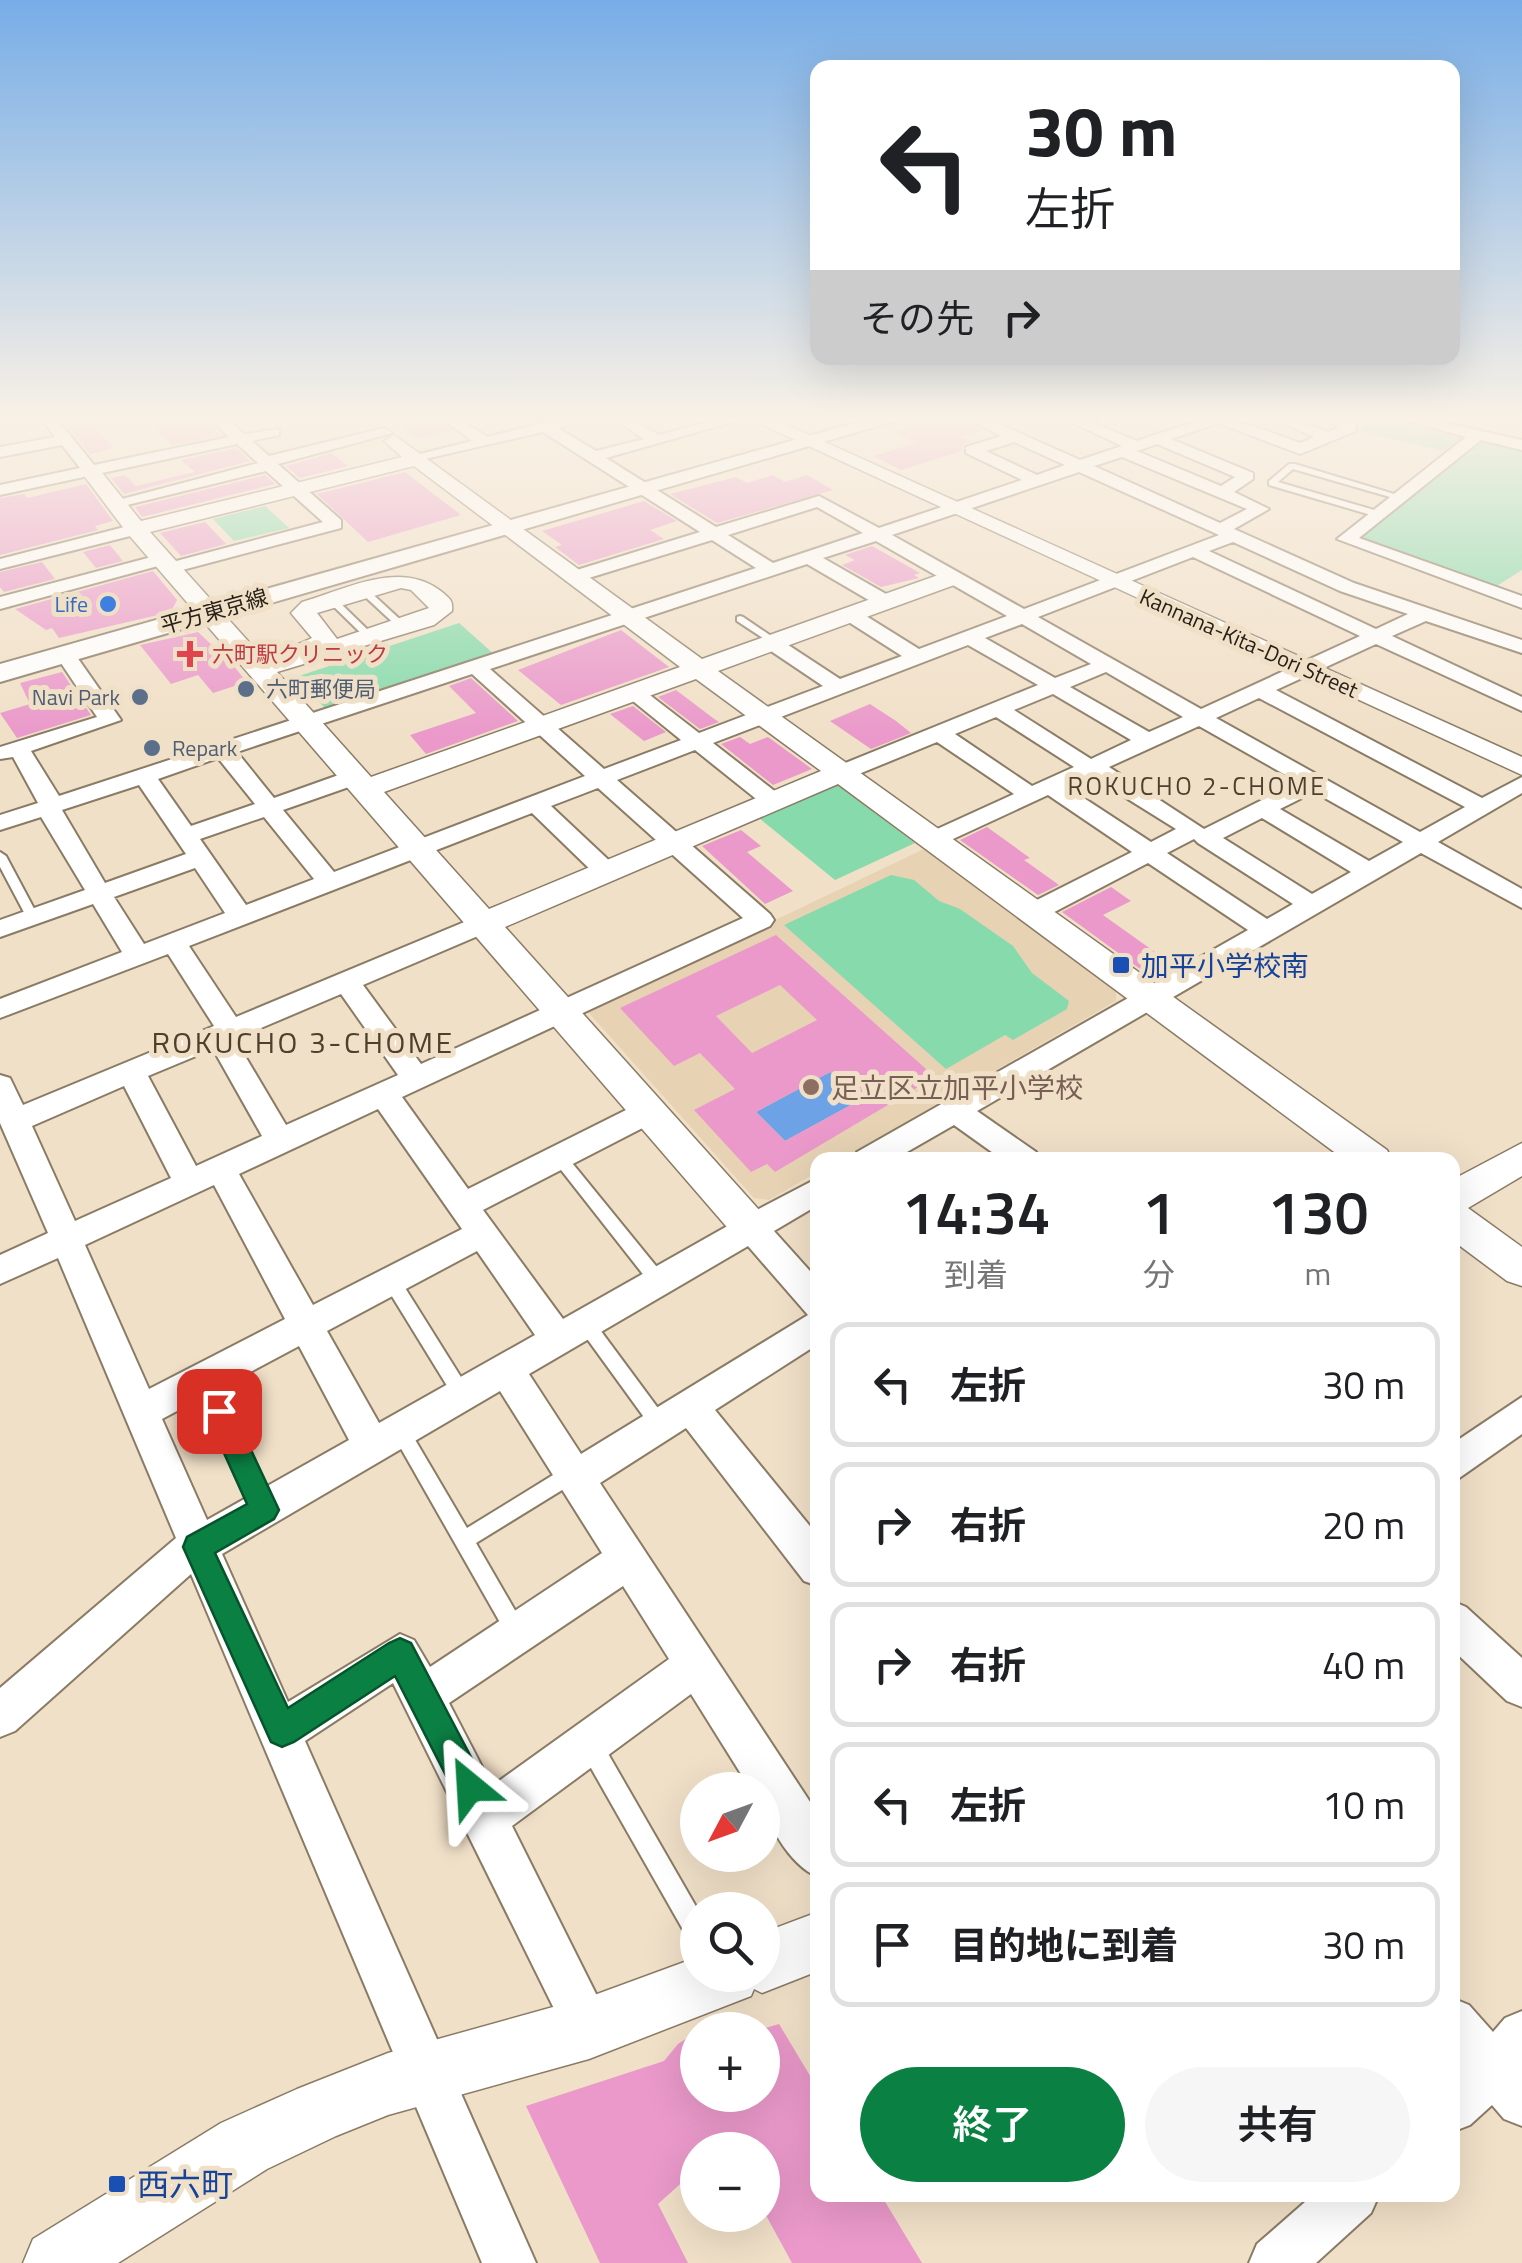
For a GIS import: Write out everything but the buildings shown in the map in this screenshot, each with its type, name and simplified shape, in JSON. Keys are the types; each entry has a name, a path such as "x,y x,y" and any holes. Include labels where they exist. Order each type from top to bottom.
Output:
{"main road":[{"name":"平方東京線","path":"0,673 519,525"}],"street":[{"path":"132,525 810,1295"},
{"path":"0,564 158,525"},
{"path":"0,602 332,525"},
{"path":"503,525 1362,1152"},
{"path":"703,525 770,569"},
{"path":"574,577 744,525"},
{"path":"791,525 832,549"},
{"path":"860,525 1522,900"},
{"path":"0,822 906,525"},
{"name":"Kannana-Kita-Dori Street","path":"989,525 1522,767"},
{"path":"1208,525 1226,533 1364,569 1475,608 1522,647"},
{"path":"0,1009 1194,550 1238,525"},
{"path":"1364,525 1346,539 1364,569 1425,614"},
{"path":"1194,550 1375,637 1516,697"},
{"path":"808,557 886,602"},
{"path":"0,930 100,894 270,807 543,726 951,578"},
{"path":"1475,608 1522,579"},
{"path":"394,582 414,583 441,604 436,614 402,627 261,668 324,642 324,635 304,614 332,600 394,582"},
{"path":"932,840 1425,614 1522,602"},
{"path":"851,614 917,657"},
{"path":"969,637 1148,742"},
{"path":"774,642 838,687"},
{"path":"64,654 110,720 9,751 49,798 50,806 138,956"},
{"path":"509,2263 424,2073 282,1731 197,1547 7,1104 132,1071 1106,665"},
{"path":"0,1270 762,920 476,666"},
{"path":"1260,690 1482,807"},
{"path":"635,692 773,801"},
{"path":"997,709 1312,904"},
{"path":"939,733 1150,852 1267,931"},
{"path":"224,750 329,882"},
{"path":"144,775 240,916"},
{"path":"1032,913 1150,852 1264,809 1316,782"},
{"path":"881,1152 1522,784"},
{"path":"535,803 608,872"},
{"path":"1264,809 1369,872"},
{"path":"173,942 225,1032 280,1141"},
{"path":"346,982 416,1078"},
{"path":"132,1071 189,1183"},
{"path":"383,1093 471,1220 572,1332"},
{"path":"953,1109 1014,1152"},
{"path":"140,1412 391,1280 559,1157 650,1111"},
{"path":"1460,1194 1522,1158"},
{"path":"220,1168 306,1325 387,1440"},
{"path":"0,1716 163,1571 197,1547 507,1371 748,1226 810,1194"},
{"path":"1460,1224 1522,1269"},
{"path":"574,1475 810,1331"},
{"path":"507,1371 810,1843"},
{"path":"1460,1460 1522,1412"},
{"path":"675,1416 810,1559"},
{"path":"423,1696 628,1559"},
{"path":"1460,1632 1522,1686"},
{"path":"282,1731 400,1654 590,2028"},
{"path":"485,1818 696,1665"},
{"path":"780,1951 810,1943"},
{"path":"57,2263 244,2146 319,2111 424,2073 590,2028 680,1986"},
{"path":"1460,2028 1513,2068 1460,2101"},
{"path":"1276,2263 1345,2202"}],"lane":[{"path":"364,590 402,627"},
{"path":"332,600 370,637"},
{"path":"740,619 774,642"},
{"path":"0,856 32,918"},
{"path":"559,1157 659,1282"},
{"path":"391,1280 463,1396"},
{"path":"572,1332 675,1416"},
{"path":"204,1378 264,1510"},
{"path":"387,1440 464,1540 518,1633"},
{"path":"464,1540 574,1475"},
{"path":"589,1744 681,1892"}],"shaded area":[{"name":"足立区立加平小学校","path":"924,849 1116,992 1116,1001 853,1152 810,1152 810,1176 769,1200 754,1198 589,1013 593,1007"}],"green space":[{"path":"218,525 285,525 289,528 234,541"},
{"path":"1370,525 1522,525 1522,570 1495,587 1354,537"},
{"path":"459,623 495,655 334,708 325,708 296,677"},
{"path":"839,786 915,843 835,880 759,818"},
{"path":"891,875 914,880 939,901 960,909 1013,946 1032,973 1069,1001 1067,1009 1013,1040 1005,1035 946,1069 784,925"}],"water":[{"path":"830,1072 860,1100 785,1141 756,1112"}],"place":[{"name":"Life","path":"108,604"},
{"name":"六町駅クリニック","path":"190,654"},
{"name":"六町郵便局","path":"246,689"},
{"name":"Navi Park","path":"140,697"},
{"name":"Repark","path":"152,748"},
{"name":"加平小学校南","path":"1121,965"},
{"name":"足立区立加平小学校","path":"811,1087"},
{"name":"西六町","path":"117,2184"}],"district":[{"name":"ROKUCHO 2-CHOME","path":"1197,786"},
{"name":"ROKUCHO 3-CHOME","path":"303,1042"}],"route":[{"path":"219,1411 264,1510 197,1547 282,1731 400,1654 470,1787"}]}
